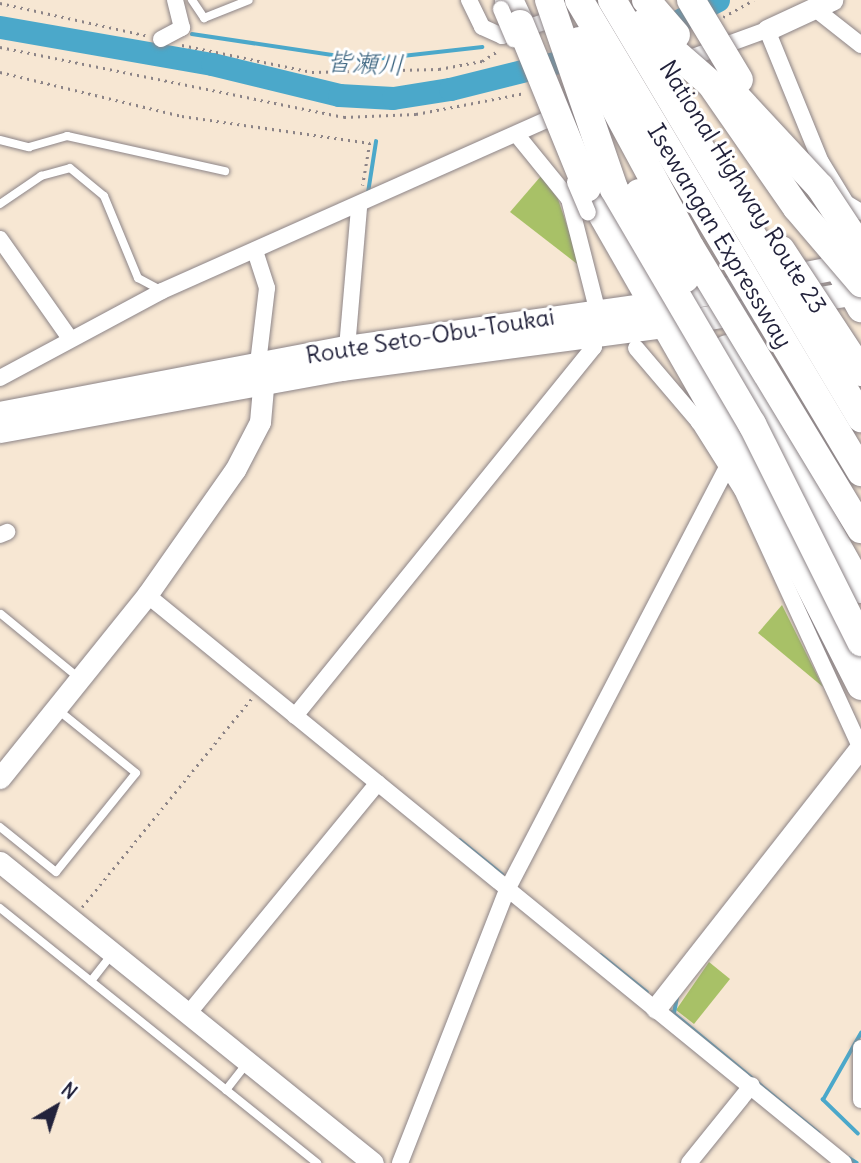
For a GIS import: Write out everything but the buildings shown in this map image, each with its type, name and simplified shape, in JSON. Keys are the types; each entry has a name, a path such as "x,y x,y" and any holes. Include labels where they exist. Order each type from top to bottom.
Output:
{"highway":[{"path":"549,0 614,189 752,424 861,642"},
{"path":"558,0 690,247 861,529"},
{"name":"Isewangan Expressway","path":"579,0 861,472"},
{"name":"Isewangan Expressway","path":"610,0 861,418"},
{"name":"National Highway Route 23","path":"628,0 644,12 861,372"},
{"path":"691,0 856,285"},
{"path":"644,12 787,148 861,249"},
{"path":"644,12 712,84 797,208 856,285"},
{"path":"506,14 587,200 657,316 703,412 755,481 812,537 861,610"},
{"path":"580,42 603,125 861,589"},
{"path":"755,481 861,685"}],"main road":[{"name":"Route Seto-Obu-Toukai","path":"0,431 260,377 347,348 596,320 657,316 856,285"},
{"name":"Route Seto-Obu-Toukai","path":"0,414 260,377 596,320"}],"street":[{"path":"162,39 184,24 174,0"},
{"path":"469,0 482,27 506,14 610,0"},
{"path":"0,378 69,337 162,291 359,207 685,59 767,30 823,4 861,45"},
{"path":"767,30 821,162 846,203 861,212"},
{"path":"517,135 569,200 586,252"},
{"path":"295,716 594,347 596,320 586,252 587,200"},
{"path":"347,348 359,207"},
{"path":"0,239 69,337"},
{"path":"0,778 147,595 239,463 260,422 260,377 267,288 256,251"},
{"path":"636,348 703,412 861,748 656,1008"},
{"path":"400,1163 508,888 728,466"},
{"path":"147,595 752,1085 844,1163"},
{"path":"188,1014 378,783"},
{"path":"0,862 373,1163"},
{"path":"861,1048 861,1100"},
{"path":"689,1163 752,1085"}],"lane":[{"path":"192,0 204,18 249,0"},
{"path":"0,141 29,147 67,136 225,171"},
{"path":"0,204 41,176 70,168 104,195 138,278 162,291"},
{"path":"1,614 80,679"},
{"path":"0,827 56,872 136,773 56,708"},
{"path":"0,908 317,1163"},
{"path":"91,981 113,953"},
{"path":"226,1090 248,1062"}],"path":[{"path":"719,19 754,0"},
{"path":"0,3 312,72 391,73 482,61 504,46 506,14"},
{"path":"0,47 344,117 415,114 531,92"},
{"path":"0,72 182,116 370,143 359,207"},
{"path":"71,920 260,687"}],"green space":[{"path":"541,176 558,199 581,267 510,212"},
{"path":"782,605 823,687 758,633"},
{"path":"709,962 730,979 694,1024 676,1010"}],"waterway":[{"name":"皆瀬川","path":"655,33 718,0"},
{"name":"皆瀬川","path":"0,27 212,64 339,95 393,98 450,89 586,55"},
{"path":"192,34 367,60 482,47"},
{"path":"368,193 376,142"},
{"path":"460,840 503,875"},
{"path":"601,955 647,992"},
{"path":"674,1013 677,997"},
{"path":"672,1012 819,1133"},
{"path":"858,1134 823,1100 861,1033"},
{"path":"849,1158 857,1163"}]}
